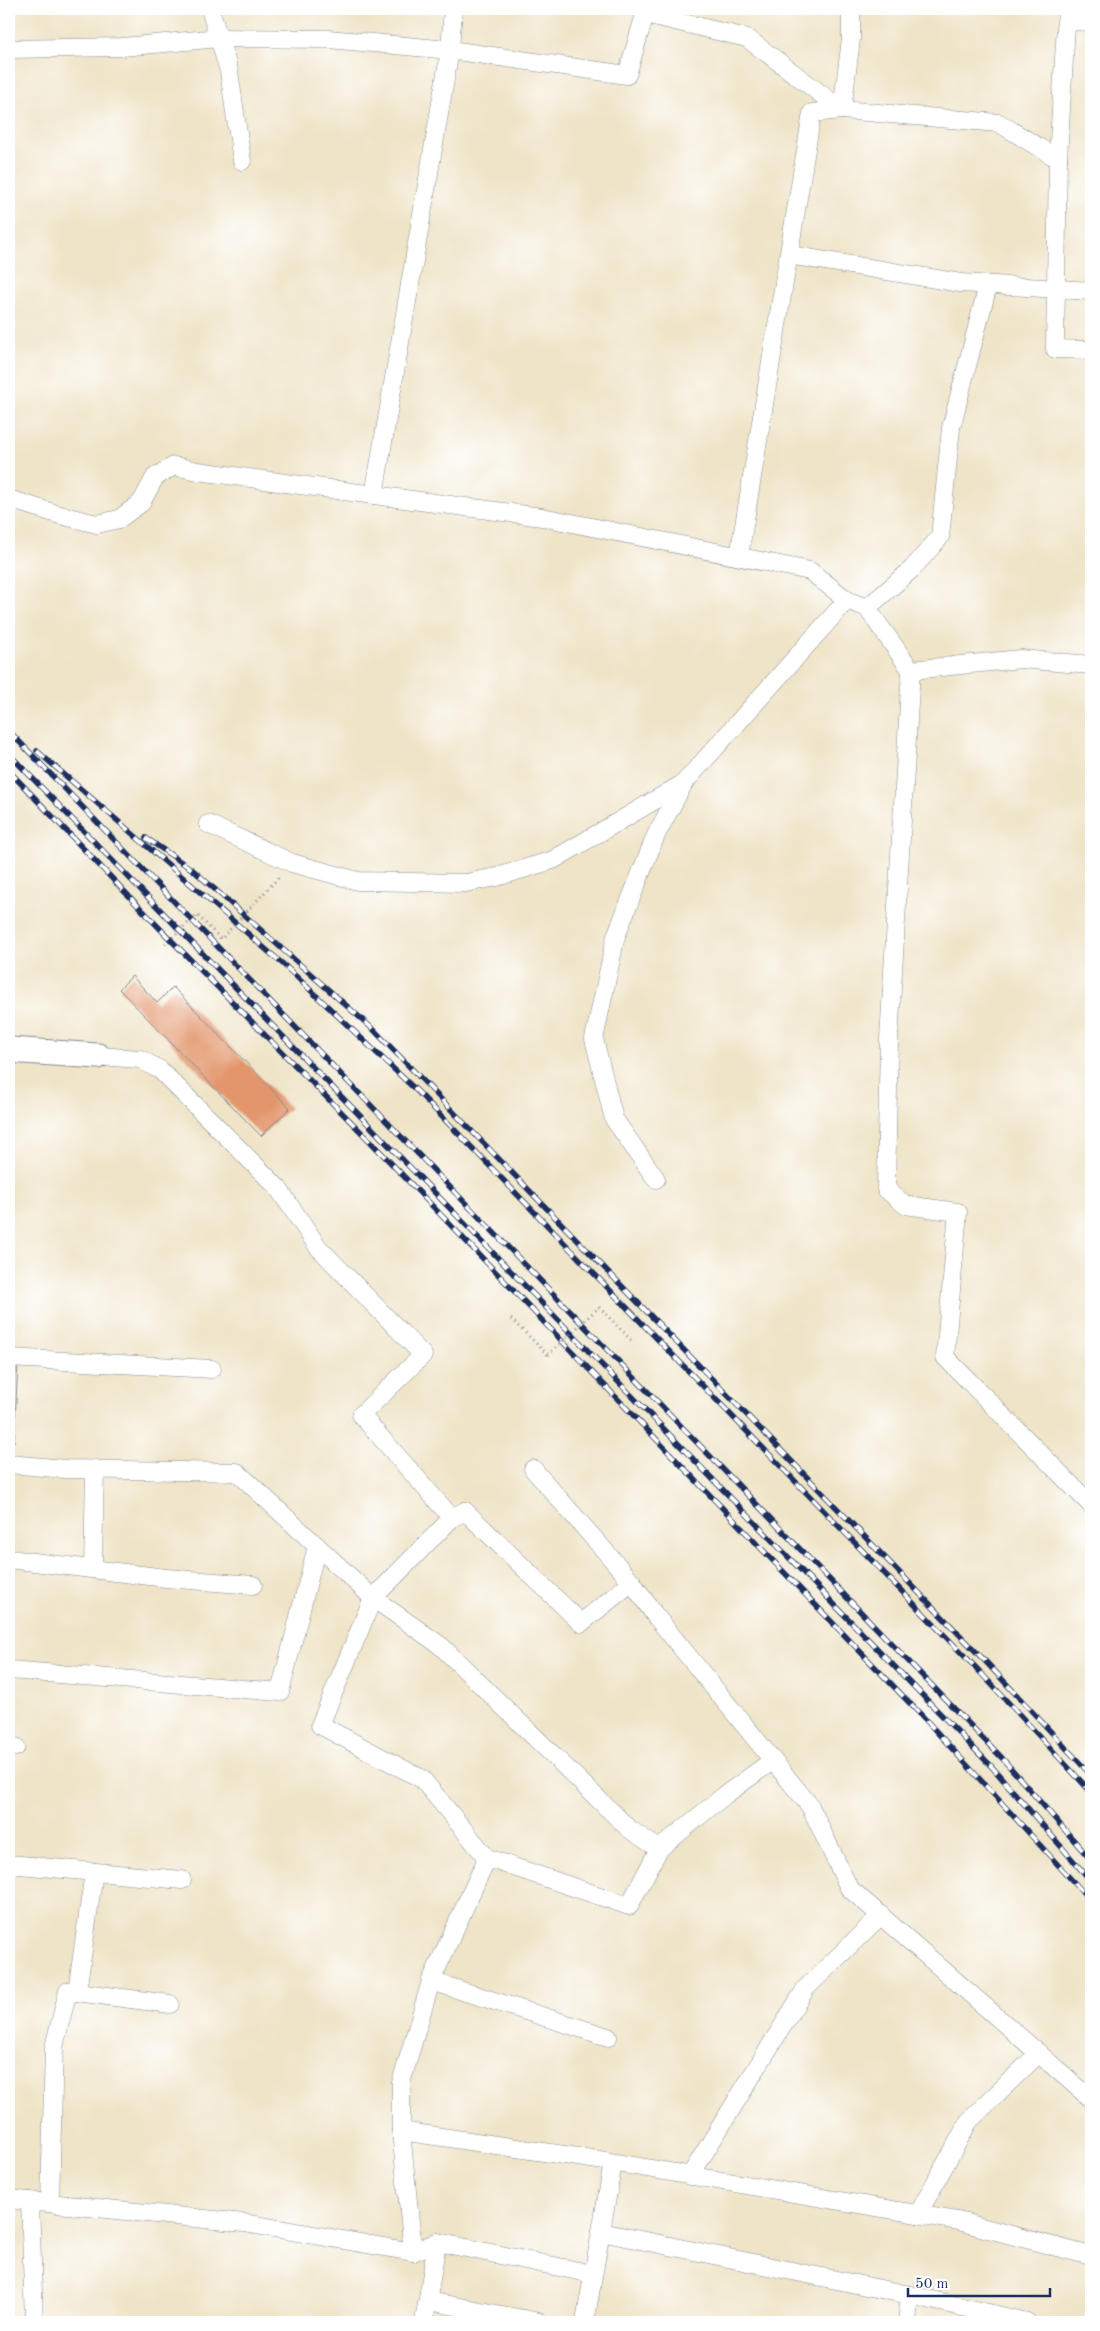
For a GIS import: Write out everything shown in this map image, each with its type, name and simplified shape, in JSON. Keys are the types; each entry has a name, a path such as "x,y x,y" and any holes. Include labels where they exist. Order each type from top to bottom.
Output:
{"street":[{"path":"210,9 228,72 242,161"},
{"path":"374,494 450,50 453,9"},
{"path":"842,110 851,39 852,9"},
{"path":"9,49 122,47 219,38 328,39 450,50 627,75 645,14 746,38 842,110"},
{"path":"1091,22 1067,15 1058,159 1055,348 1091,350"},
{"path":"739,556 812,113 842,110 999,122 1058,159"},
{"path":"789,255 961,283 1091,291"},
{"path":"867,608 912,569 940,538 951,428 988,285"},
{"path":"9,499 97,524 119,519 141,503 155,477 174,466 198,472 542,517 739,556 810,571 847,600 867,608 911,670 889,1039 886,1190 905,1205 958,1212 945,1357 1091,1505"},
{"path":"656,1179 614,1119 594,1039 616,936 656,835 684,783 847,600"},
{"path":"911,670 1021,659 1091,664"},
{"path":"208,824 292,863 358,881 466,882 497,878 553,860 684,783"},
{"path":"9,1050 140,1059 160,1070 278,1188 318,1247 423,1355 362,1415 452,1518"},
{"path":"9,1358 212,1368"},
{"path":"9,1464 95,1469 237,1472 373,1598 441,1646 628,1828 659,1849"},
{"path":"533,1468 632,1582 654,1614 810,1806 849,1888 1091,2099"},
{"path":"93,1568 95,1469"},
{"path":"632,1582 580,1623 465,1511 452,1518 373,1598 320,1725 422,1779 487,1858 629,1906 659,1849 725,1795 772,1761"},
{"path":"9,1670 280,1692 317,1546"},
{"path":"9,1559 166,1578 253,1585"},
{"path":"413,2252 401,2131 401,2083 431,1981 487,1858"},
{"path":"9,1864 182,1880"},
{"path":"77,1992 94,1872"},
{"path":"690,2176 806,1988 881,1915"},
{"path":"431,1981 608,2037"},
{"path":"50,2203 54,2048 68,1991 170,2004"},
{"path":"918,2214 969,2121 1039,2053"},
{"path":"401,2131 613,2163 958,2221 1091,2256"},
{"path":"585,2322 613,2163"},
{"path":"9,2199 244,2223 413,2252 436,2242 593,2274"},
{"path":"30,2201 34,2322"},
{"path":"601,2232 910,2295 1027,2322"},
{"path":"424,2322 436,2242"},
{"path":"907,2322 910,2295"},
{"path":"428,2301 539,2322"}],"path":[{"path":"165,944 197,915 221,939 292,863"},
{"path":"512,1319 548,1356 599,1307 633,1342"}],"building":[{"path":"132,976 157,1003 173,987 290,1108 261,1136 119,989"},
{"path":"9,1361 18,1361 14,1442 9,1442"}],"railway":[{"path":"9,731 1002,1758 1091,1860"},
{"path":"37,751 284,965 418,1092 980,1672 1091,1792"},
{"path":"9,754 992,1767 1091,1881"},
{"path":"9,771 170,939 367,1138 924,1718 1091,1901"},
{"path":"146,838 193,870 374,1030 987,1663 1091,1775"}]}
